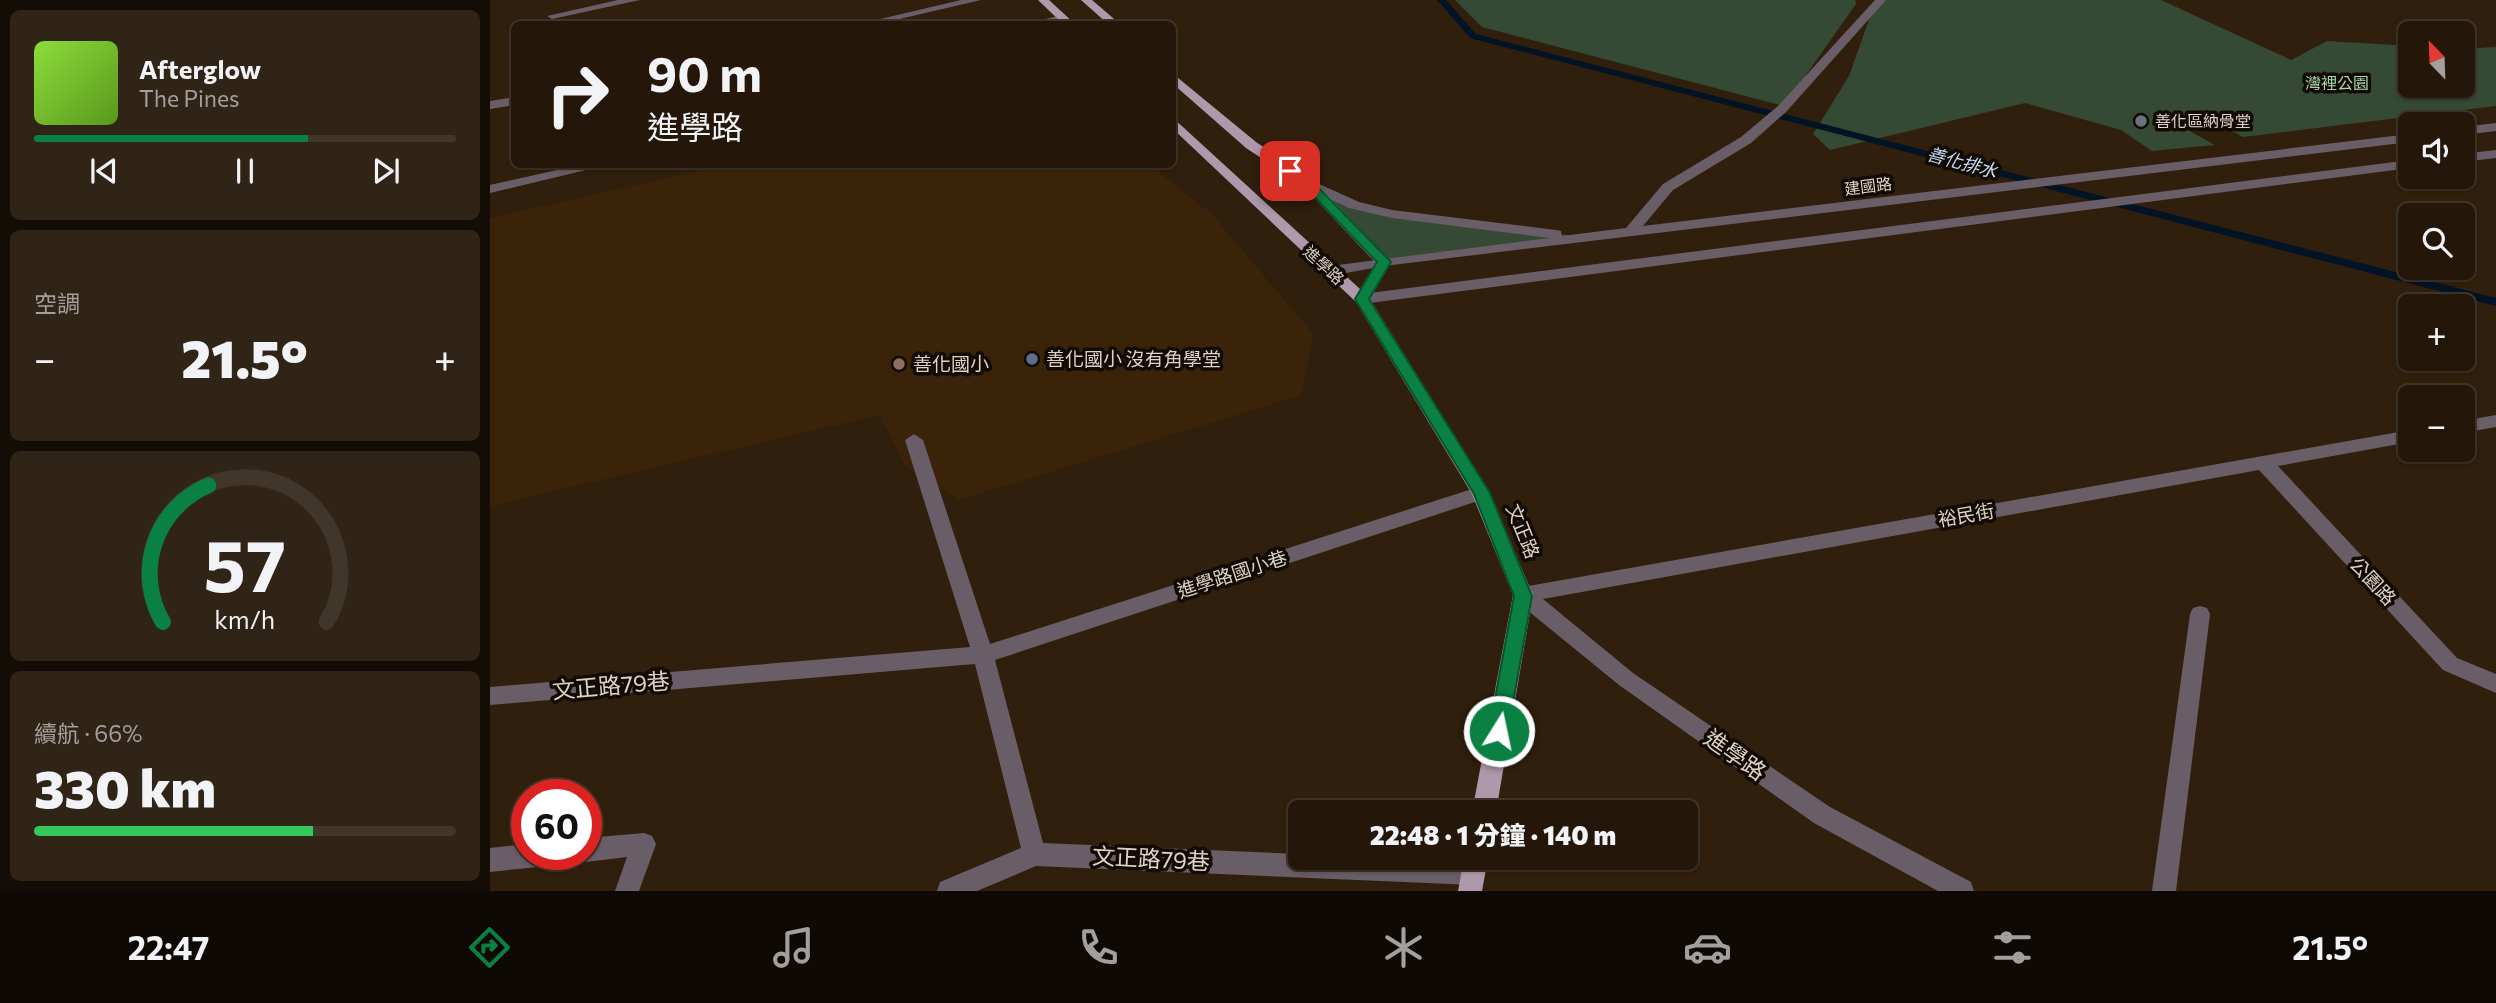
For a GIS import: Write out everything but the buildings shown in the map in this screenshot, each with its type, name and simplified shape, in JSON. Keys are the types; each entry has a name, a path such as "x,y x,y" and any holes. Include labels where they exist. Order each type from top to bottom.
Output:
{"main road":[{"path":"1043,0 1065,21"},
{"path":"1086,0 1110,21"},
{"path":"1176,79 1251,145 1308,183 1384,262"},
{"name":"進學路","path":"1176,125 1362,299 1384,262"},
{"name":"文正路","path":"1362,299 1482,493 1523,596"},
{"path":"1486,800 1523,596"}],"street":[{"path":"552,16 635,0"},
{"path":"879,21 976,0"},
{"path":"1630,233 1668,187 1746,140 1782,109 1881,0"},
{"path":"490,105 511,102"},
{"path":"2475,129 2496,127"},
{"name":"建國路","path":"1330,271 1384,262 2398,139"},
{"path":"2475,156 2496,154"},
{"path":"1362,299 2398,166"},
{"path":"490,189 587,168"},
{"path":"1308,183 1354,205 1392,214 1588,237"},
{"path":"2475,425 2496,421"},
{"name":"裕民街","path":"1523,596 2398,438"},
{"path":"914,440 983,655 1035,854 949,891"},
{"name":"公園路","path":"2263,461 2450,664 2496,684"},
{"name":"進學路國小巷","path":"983,655 1482,493"},
{"name":"進學路","path":"1523,596 1626,679 1822,815 1962,891"},
{"path":"2164,891 2200,614"},
{"name":"文正路79巷","path":"490,696 983,655"},
{"path":"602,848 644,844 627,891"},
{"name":"文正路79巷","path":"1035,854 1473,874"},
{"path":"490,860 511,858"}],"shaded area":[{"name":"善化國小","path":"711,168 1154,168 1212,214 1313,334 1302,395 959,500 905,466 880,415 490,506 490,218"}],"green space":[{"path":"1455,0 1855,0 1856,4 1784,106 1482,27"},
{"name":"灣裡公園","path":"1876,0 2161,0 2291,60 2327,41 2398,45 2398,98 2475,98 2475,48 2496,47 2496,106 2447,112 2398,112 2398,118 2243,137 2202,114 2182,127 2215,145 2152,151 2121,130 2025,103 1830,150 1813,134 1849,76"},
{"path":"1308,183 1354,205 1468,225 1588,237 1384,262"}],"waterway":[{"name":"善化排水","path":"1441,0 1473,36 2496,302"}],"place":[{"name":"善化區納骨堂","path":"2141,121"},
{"name":"善化國小 沒有角學堂","path":"1032,359"},
{"name":"善化國小","path":"899,364"}],"route":[{"path":"1290,171 1308,183 1384,262 1362,299 1482,493 1523,596 1499,731"}]}
